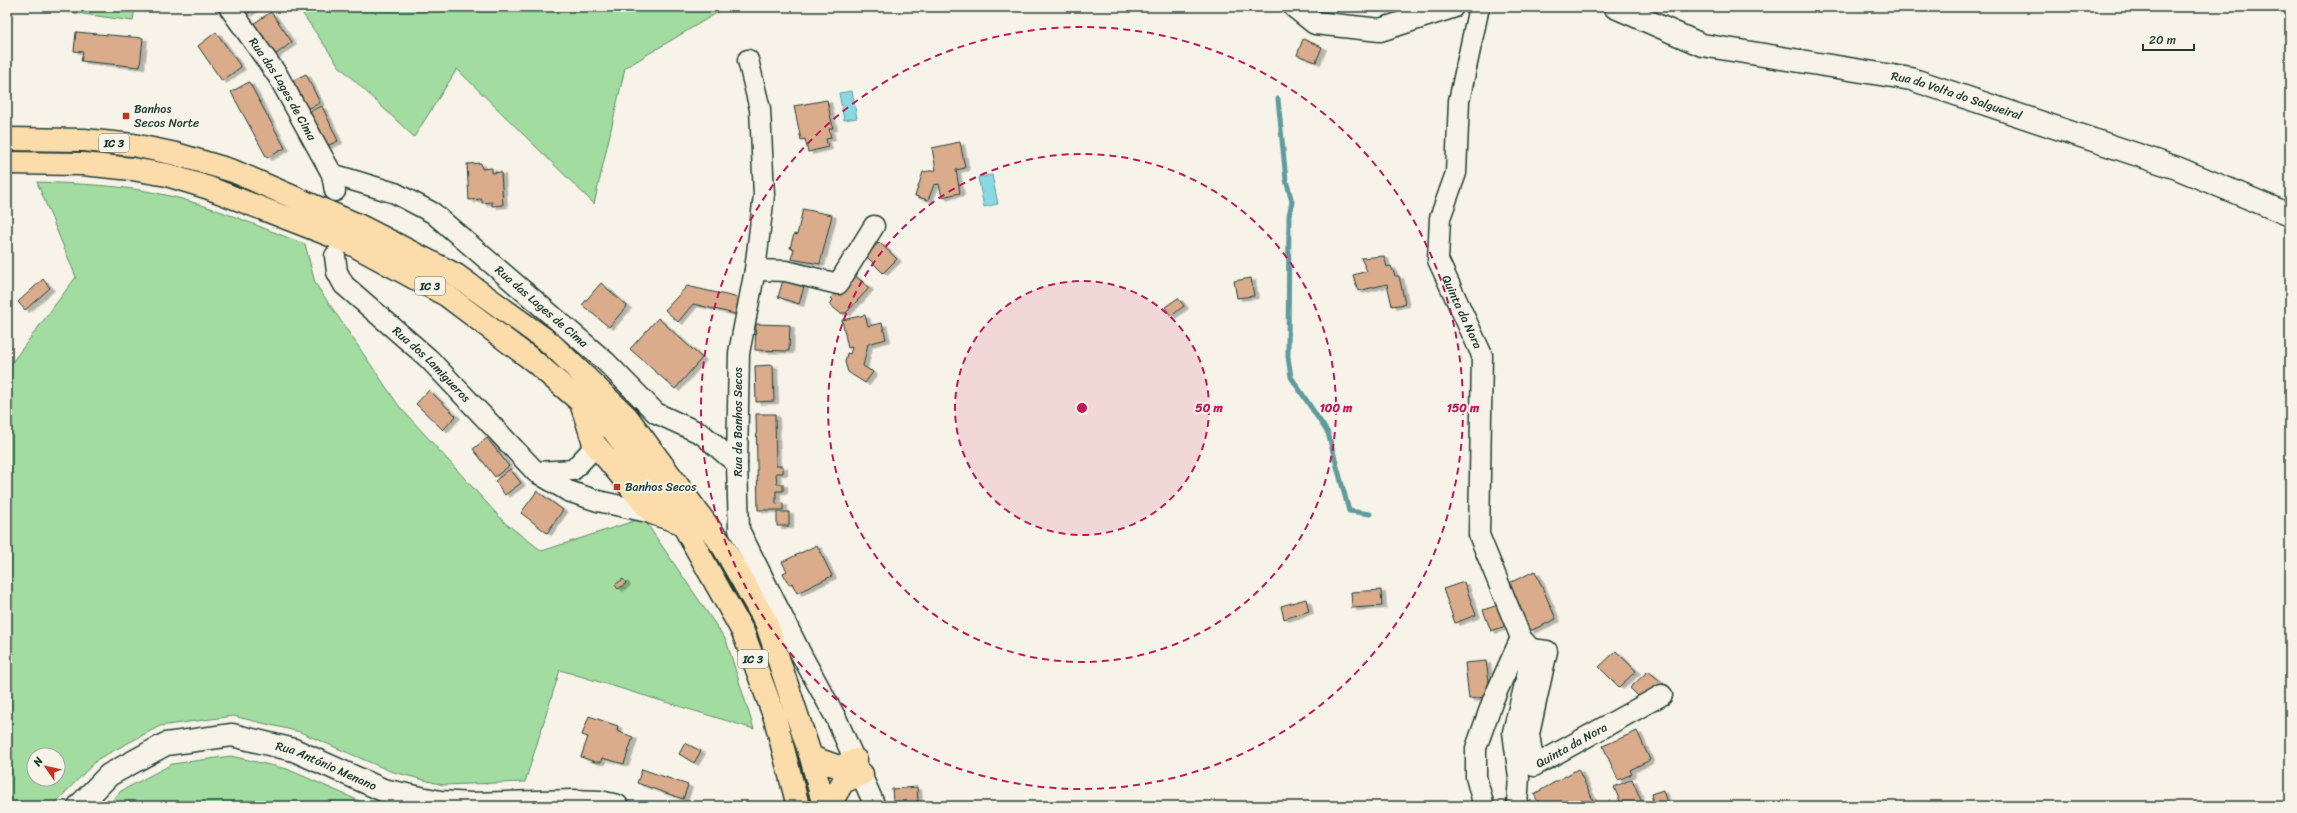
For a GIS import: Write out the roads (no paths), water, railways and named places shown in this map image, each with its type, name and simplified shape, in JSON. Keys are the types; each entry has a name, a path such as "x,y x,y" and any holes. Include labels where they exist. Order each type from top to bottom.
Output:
{"highway":[{"name":"IC 3","path":"7,139 84,140 133,145 176,154 233,171 358,225 456,275 550,343 627,418 724,548 766,622 811,757 824,806"},
{"name":"IC 3","path":"7,162 83,164 132,169 167,175 209,188 348,242 446,295 535,362 613,430 682,523 743,632 775,718 798,806"},
{"path":"580,402 594,443 652,513 682,523"},
{"path":"811,757 839,767 859,767"},
{"path":"829,806 843,782 859,767"}],"main road":[{"path":"1295,7 1315,23 1380,30 1452,7"},
{"name":"Rua da Volta do Salgueiral","path":"1615,7 1702,45 1911,78 2178,168 2290,215"},
{"name":"Rua António Menano","path":"79,806 109,775 166,744 232,735 294,750 384,790 440,802 471,804 573,800 600,802 616,806"}],"street":[{"name":"Rua das Lages de Cima","path":"229,7 278,76 333,183 395,193 433,213 606,362 656,413 702,434 737,464"},
{"name":"Quinta da Nora","path":"1479,7 1459,101 1456,173 1440,218 1438,260 1482,355 1479,535 1526,643 1527,676 1513,732 1519,777 1517,806"},
{"name":"Rua de Banhos Secos","path":"748,60 760,109 764,167 764,195 755,270 739,353 737,464 739,530 802,656 836,718 875,806"},
{"path":"755,270 786,271 838,284 874,226"},
{"name":"Rua dos Lamigueros","path":"335,256 337,272 344,285 428,358 536,472 568,491 598,501 652,513"},
{"path":"536,472 573,470 590,452 594,443"},
{"name":"Quinta da Nora","path":"1526,643 1547,651 1529,734 1534,766 1662,695"},
{"path":"1484,806 1476,778 1476,748 1493,700 1526,643"}],"water":[{"path":"852,91 857,118 844,120 839,93"},
{"path":"992,175 998,204 984,207 978,177"}],"waterway":[{"path":"1278,99 1286,180 1292,202 1289,215 1288,357 1291,377 1328,433 1349,511 1370,514"}],"place":[{"name":"Banhos Secos Norte","path":"126,116"},
{"name":"Banhos Secos","path":"617,487"}]}
